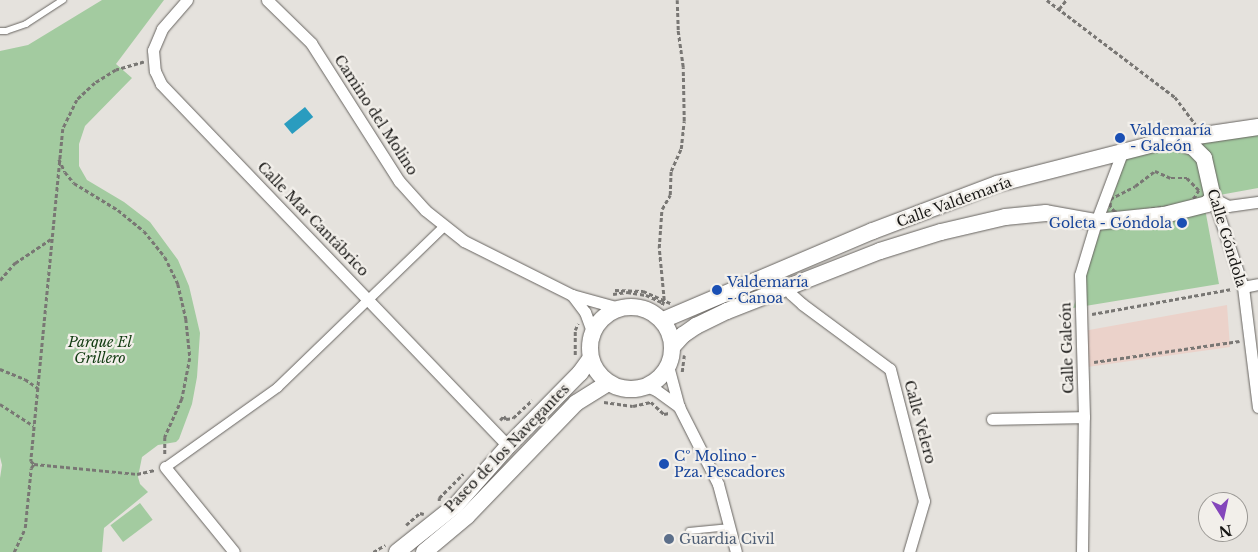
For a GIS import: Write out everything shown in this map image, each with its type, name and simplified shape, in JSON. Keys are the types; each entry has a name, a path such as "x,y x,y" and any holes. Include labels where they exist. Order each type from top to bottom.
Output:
{"main road":[{"name":"Calle Valdemaría","path":"660,313 997,184 1123,150 1170,140 1258,127"},
{"path":"1170,140 1194,147 1204,158 1213,144 1233,131"},
{"name":"Calle Góndola","path":"1204,158 1213,198"},
{"name":"Calle Valdemaría","path":"679,347 683,335 696,326 727,311 880,251 941,232 1005,217 1046,212 1096,222 1164,215 1207,204 1213,198"},
{"path":"630,306 660,313 679,347 660,378 646,386 632,390 608,383 582,358 589,346 592,332 604,316 619,308 630,306"},
{"name":"Paseo de los Navegantes","path":"394,547 456,505 508,446 580,373 582,358"},
{"name":"Paseo de los Navegantes","path":"424,552 467,516 576,403 608,383"}],"street":[{"name":"Calle Mar Cantábrico","path":"187,0 162,29 153,50 154,71 161,84 493,428 508,446"},
{"name":"Camino del Molino","path":"267,0 311,43 400,181 425,210 464,241 572,295 619,308"},
{"name":"Calle Galeón","path":"1082,552 1084,417 1080,275 1096,222 1123,150"},
{"path":"1213,198 1228,206 1258,202"},
{"name":"Calle Góndola","path":"1213,198 1243,287 1256,367 1258,407"},
{"path":"1219,216 1228,206"},
{"name":"Calle Valdemaría","path":"1164,215 1209,211 1219,216"},
{"path":"234,552 165,467 276,387 444,226"},
{"path":"1243,287 1258,284"},
{"name":"Calle Velero","path":"789,287 791,294 802,304 890,369 924,501 909,552"},
{"name":"Camino del Molino","path":"572,295 585,312 592,332"},
{"path":"668,366 674,410"},
{"path":"646,386 656,390 674,410 718,484 736,552"},
{"path":"992,419 1084,417"}],"lane":[{"path":"0,31 6,31 26,24 63,0"},
{"path":"689,531 730,527"}],"path":[{"path":"660,313 659,248 662,209 670,195 671,171 681,149 684,121 684,68 678,30 677,0"},
{"path":"1047,0 1175,97 1197,127"},
{"path":"1060,9 1066,0"},
{"path":"34,464 31,462 34,426 59,159 66,120 77,100 86,91 116,70 130,64 154,61"},
{"path":"34,464 137,474 165,467 165,437 182,399 190,358 186,319 178,284 165,257 144,231 118,210 74,184 65,172 59,159"},
{"path":"1110,199 1136,186 1155,171 1171,178 1187,178 1199,190"},
{"path":"0,280 15,263 52,238"},
{"path":"1081,316 1243,287"},
{"path":"596,302 627,292 646,295 660,313"},
{"path":"660,313 673,307"},
{"path":"582,358 575,330 585,312"},
{"path":"1082,363 1250,339"},
{"path":"679,347 681,380"},
{"path":"0,369 25,379 38,388"},
{"path":"493,428 504,416 506,419 513,418 534,398"},
{"path":"597,401 633,406 651,402 664,414 674,410"},
{"path":"0,404 34,426"},
{"path":"14,552 25,528 30,468 34,464"},
{"path":"432,508 465,472"},
{"path":"405,526 420,513 425,514"},
{"path":"373,552 394,547"}],"shaded area":[{"path":"1227,305 1230,347 1080,368 1078,332"}],"green space":[{"name":"Parque El Grillero","path":"102,0 164,0 116,64 132,78 85,126 79,144 79,166 87,180 124,202 150,222 178,260 189,286 200,333 197,377 192,404 179,439 176,442 158,445 142,457 138,477 140,484 148,492 104,528 102,552 0,552 0,478 2,465 0,457 0,51 28,45"},
{"path":"1258,134 1258,188 1203,198 1219,284 1073,308 1128,153"},
{"path":"140,503 153,520 123,542 110,525"}],"water":[{"path":"305,107 313,117 292,134 284,124"}],"place":[{"name":"Valdemaría - Galeón","path":"1120,138"},
{"name":"Goleta - Góndola","path":"1182,223"},
{"name":"Valdemaría - Canoa","path":"717,290"},
{"name":"Cº Molino - Pza. Pescadores","path":"664,464"},
{"name":"Guardia Civil","path":"669,539"}]}
